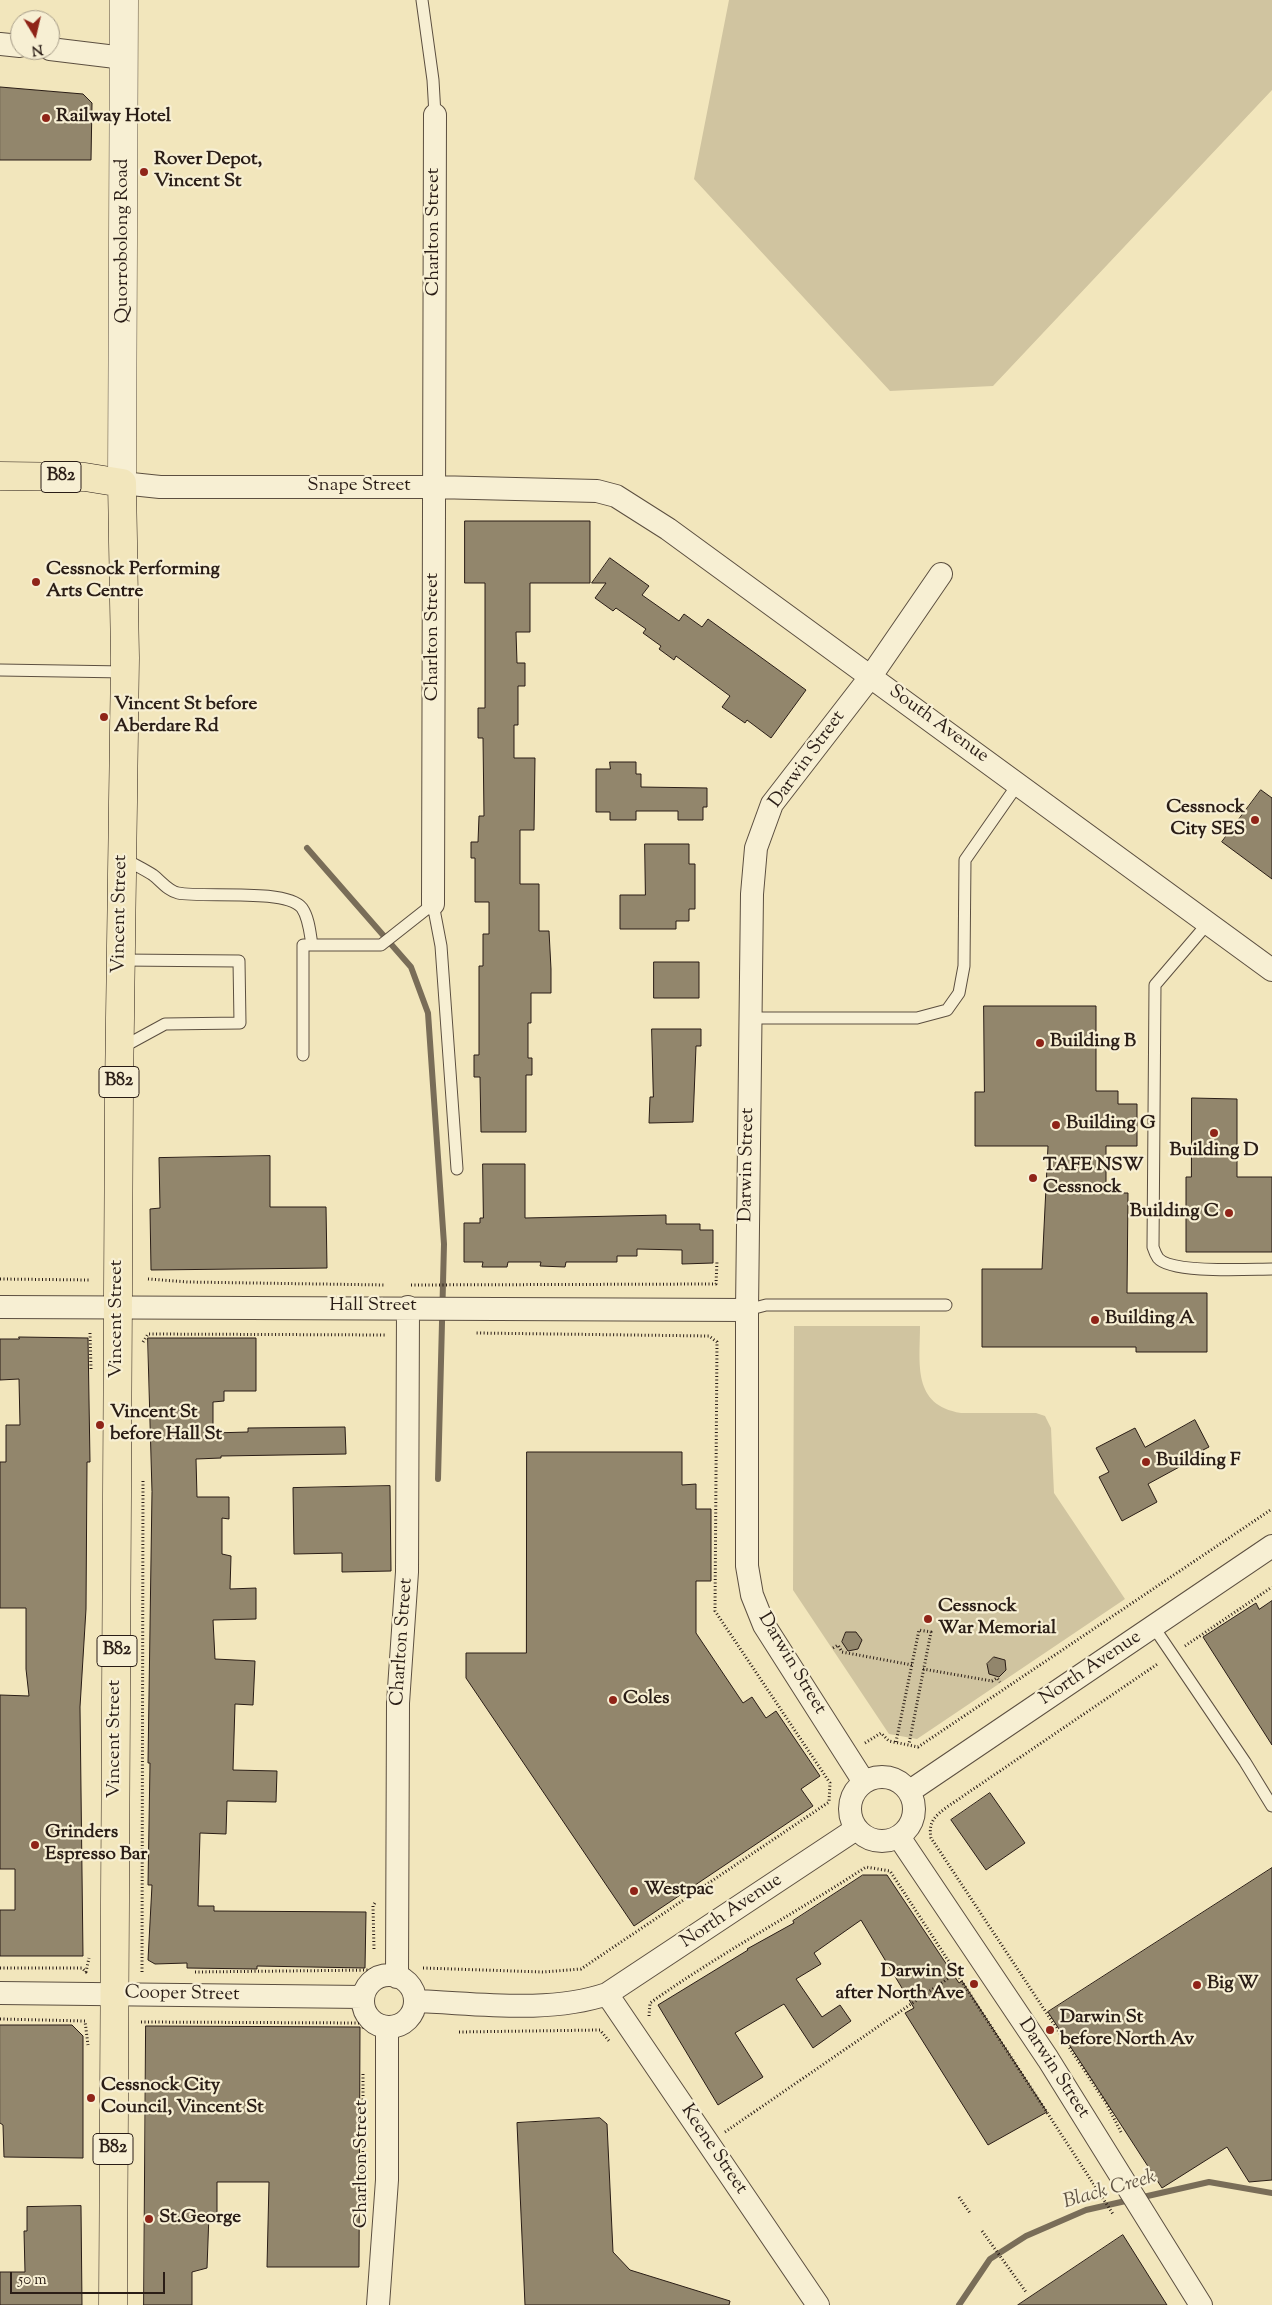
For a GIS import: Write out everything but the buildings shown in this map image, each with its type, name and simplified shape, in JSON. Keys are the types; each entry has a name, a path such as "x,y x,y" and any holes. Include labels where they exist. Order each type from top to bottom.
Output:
{"main road":[{"name":"B82","path":"0,476 85,477 122,482"},
{"name":"Vincent Street","path":"113,2305 120,960 125,672 122,482"}],"street":[{"name":"Quorrobolong Road","path":"122,482 124,0"},
{"path":"60,50 124,58"},
{"name":"Charlton Street","path":"433,904 435,115"},
{"name":"Snape Street","path":"122,482 160,487 434,487 597,491"},
{"name":"South Avenue","path":"597,491 616,496 668,529 1272,970"},
{"name":"Darwin Street","path":"864,1782 764,1624 752,1595 747,1566 747,1310 752,894 756,848 772,804 871,676 941,574"},
{"name":"Hall Street","path":"0,1307 408,1307 747,1310"},
{"name":"Charlton Street","path":"397,1977 398,1703 408,1572 408,1307"},
{"name":"North Avenue","path":"910,1791 1272,1546"},
{"path":"880,1776 889,1777 897,1780 910,1791 915,1808 914,1816 911,1824 899,1837 892,1840 876,1841 862,1834 856,1828 850,1815 850,1807 854,1793 864,1782 880,1776"},
{"name":"North Avenue","path":"606,1994 856,1828"},
{"name":"Darwin Street","path":"899,1837 1043,2051 1201,2305"},
{"path":"390,1975 397,1977 410,1986 414,2008 407,2020 394,2026 387,2026 374,2022 368,2017 365,2011 363,1996 370,1983 375,1979 390,1975"},
{"name":"Cooper Street","path":"0,1993 363,1996"},
{"path":"414,2001 538,2006 573,2003 606,1994"},
{"name":"Keene Street","path":"606,1994 818,2305"},
{"name":"Charlton Street","path":"378,2305 387,2180 387,2026"}],"lane":[{"path":"422,0 433,80 435,115"},
{"path":"0,670 125,672"},
{"path":"750,1018 917,1018 947,1010 959,993 964,966 965,860 1018,784"},
{"path":"121,857 153,875 174,892 235,894 288,900 297,903 307,918 312,945"},
{"path":"303,1055 303,945 373,946 389,940 433,904 441,946 457,1170"},
{"path":"1208,923 1155,985 1153,1247 1158,1258 1172,1266 1187,1269 1272,1269"},
{"path":"120,960 239,962 240,1023 165,1024 120,1049"},
{"path":"747,1310 766,1305 946,1305"},
{"path":"1153,1626 1270,1803"}],"path":[{"name":"Hall Street","path":"406,1285 716,1284 717,1261"},
{"name":"Hall Street","path":"148,1279 188,1282 388,1285"},
{"path":"0,1280 91,1280"},
{"path":"472,1332 709,1336"},
{"name":"Hall Street","path":"148,1334 408,1334"},
{"name":"Vincent Street","path":"143,1350 143,1340 148,1334"},
{"name":"Vincent Street","path":"142,1972 143,1480"},
{"path":"866,1743 881,1733 889,1741 918,1747 1272,1509"},
{"name":"North Avenue","path":"931,1838 931,1822 947,1807 1272,1587"},
{"path":"896,1742 919,1630 930,1632 909,1744"},
{"path":"833,1648 838,1645 842,1652 912,1665"},
{"path":"923,1669 992,1681 997,1678 1000,1682"},
{"name":"North Avenue","path":"423,1968 543,1972 581,1969 830,1802"},
{"name":"Darwin Street","path":"931,1838 1100,2095 1125,2139"},
{"name":"North Avenue","path":"653,2022 648,2015 650,2004 699,1968 776,1924 866,1867 890,1871 956,1973"},
{"path":"0,1968 82,1968 86,1972"},
{"name":"Cooper Street","path":"190,1972 374,1970"},
{"name":"Cooper Street","path":"142,1972 151,1972"},
{"path":"724,2133 956,1973 1113,2214"},
{"path":"0,2019 85,2021"},
{"name":"Cooper Street","path":"141,2022 364,2023 364,2032"},
{"path":"459,2032 600,2030 608,2041"},
{"name":"Charlton Street","path":"363,2071 363,2188"},
{"path":"719,2125 729,2140"},
{"path":"959,2197 970,2214"},
{"path":"982,2231 1026,2292"}],"shaded area":[{"path":"729,0 1272,0 1272,90 993,386 890,391 694,179"},
{"path":"794,1326 920,1326 920,1368 922,1381 926,1392 945,1409 961,1413 1036,1413 1045,1416 1051,1428 1054,1493 1125,1599 917,1739 889,1734 793,1590"}],"waterway":[{"path":"307,848 411,967 428,1013 444,1244 438,1479"},
{"name":"Black Creek","path":"959,2305 990,2259 1026,2236 1086,2210 1209,2182 1272,2193"}],"place":[{"name":"Railway Hotel","path":"46,118"},
{"name":"Rover Depot, Vincent St","path":"144,172"},
{"name":"Cessnock Performing Arts Centre","path":"36,582"},
{"name":"Vincent St before Aberdare Rd","path":"104,717"},
{"name":"Cessnock City SES","path":"1255,820"},
{"name":"Building B","path":"1040,1043"},
{"name":"Building G","path":"1056,1125"},
{"name":"Building D","path":"1214,1133"},
{"name":"TAFE NSW Cessnock","path":"1033,1178"},
{"name":"Building C","path":"1229,1213"},
{"name":"Building A","path":"1095,1320"},
{"name":"Vincent St before Hall St","path":"100,1425"},
{"name":"Building F","path":"1146,1462"},
{"name":"Cessnock War Memorial","path":"928,1619"},
{"name":"Coles","path":"613,1700"},
{"name":"Grinders Espresso Bar","path":"35,1845"},
{"name":"Westpac","path":"634,1891"},
{"name":"Darwin St after North Ave","path":"974,1984"},
{"name":"Big W","path":"1197,1985"},
{"name":"Darwin St before North Av","path":"1050,2030"},
{"name":"Cessnock City Council, Vincent St","path":"91,2098"},
{"name":"St.George","path":"149,2219"}]}
